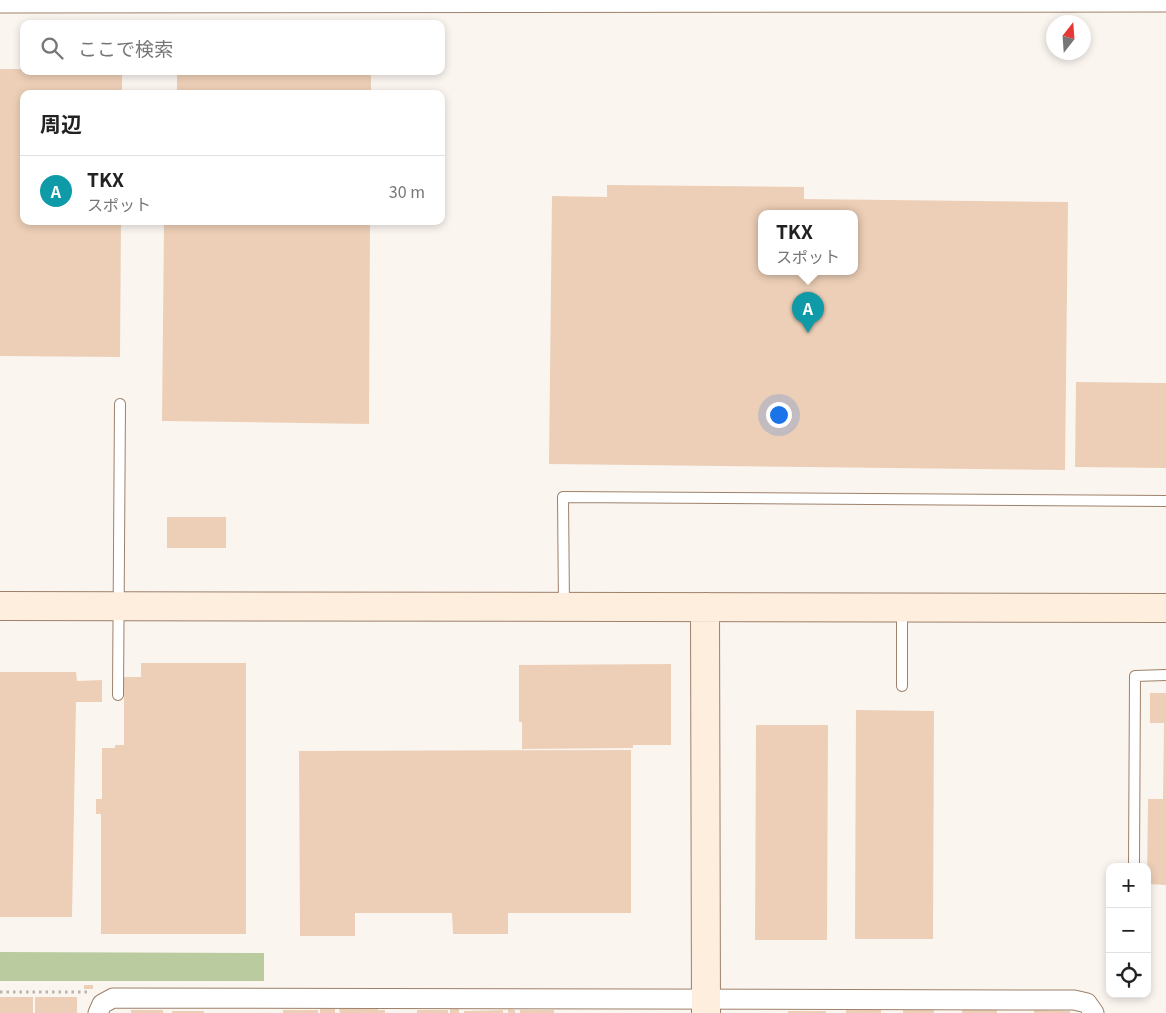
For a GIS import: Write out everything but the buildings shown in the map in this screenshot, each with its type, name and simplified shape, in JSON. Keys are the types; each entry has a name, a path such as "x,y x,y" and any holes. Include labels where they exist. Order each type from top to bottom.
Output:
{"street":[{"path":"0,3 1166,2"},
{"path":"0,606 1166,608"},
{"path":"705,607 706,1006"},
{"path":"100,1008 113,998 706,1006 1074,1000 1087,1003 1094,1013"}],"lane":[{"path":"118,695 120,404"},
{"path":"564,607 563,497 1166,501"},
{"path":"902,608 902,686"},
{"path":"1134,863 1135,676 1166,675"}],"path":[{"path":"0,992 90,992 100,1008"}],"green space":[{"path":"0,952 264,953 264,981 0,981"}],"place":[{"name":"TKX","path":"808,333"}]}
